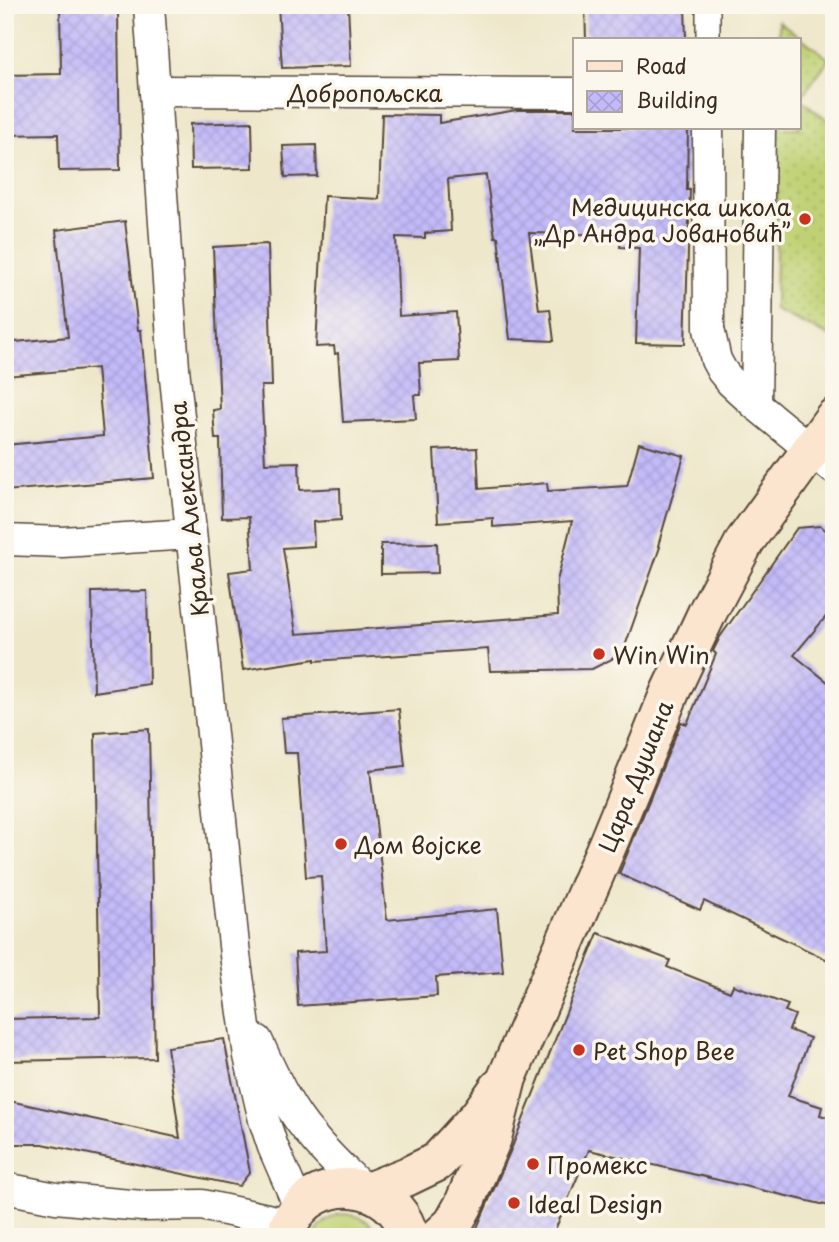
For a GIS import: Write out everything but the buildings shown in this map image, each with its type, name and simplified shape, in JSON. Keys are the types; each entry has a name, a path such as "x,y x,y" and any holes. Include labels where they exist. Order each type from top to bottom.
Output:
{"main road":[{"name":"Цара Душана","path":"439,1237 453,1224 468,1194 492,1138 507,1078 670,692 708,611 745,541 822,460 834,418"},
{"name":"Цара Душана","path":"292,1223 306,1201 324,1191 343,1187 366,1190 408,1176 437,1162 479,1116 507,1078"},
{"path":"366,1190 387,1200 399,1214 409,1237"}],"street":[{"name":"Краља Александра","path":"149,5 174,369 235,955 249,1056 292,1223"},
{"path":"708,5 708,38"},
{"name":"Добропољска","path":"155,91 573,93"},
{"path":"708,130 709,329 716,360 722,371 756,405 822,460"},
{"path":"756,405 760,130"},
{"path":"5,540 62,542 190,534"},
{"name":"Краља Александра","path":"244,1012 284,1097 299,1120 312,1137 366,1190"},
{"path":"5,1188 56,1198 142,1206 202,1205 292,1223"}],"green space":[{"name":"Медицинска школа „Др Андра Јовановић”","path":"779,21 829,59 800,99 800,38 779,38"},
{"name":"Медицинска школа „Др Андра Јовановић”","path":"800,99 834,125 834,338 775,310 778,130 800,130"},
{"path":"339,1214 363,1219 379,1237 314,1237 324,1223"}],"place":[{"name":"Медицинска школа „Др Андра Јовановић”","path":"805,219"},
{"name":"Win Win","path":"599,654"},
{"name":"Дом војске","path":"341,844"},
{"name":"Pet Shop Bee","path":"579,1050"},
{"name":"Промекс","path":"533,1164"},
{"name":"Ideal Design","path":"514,1203"}]}
